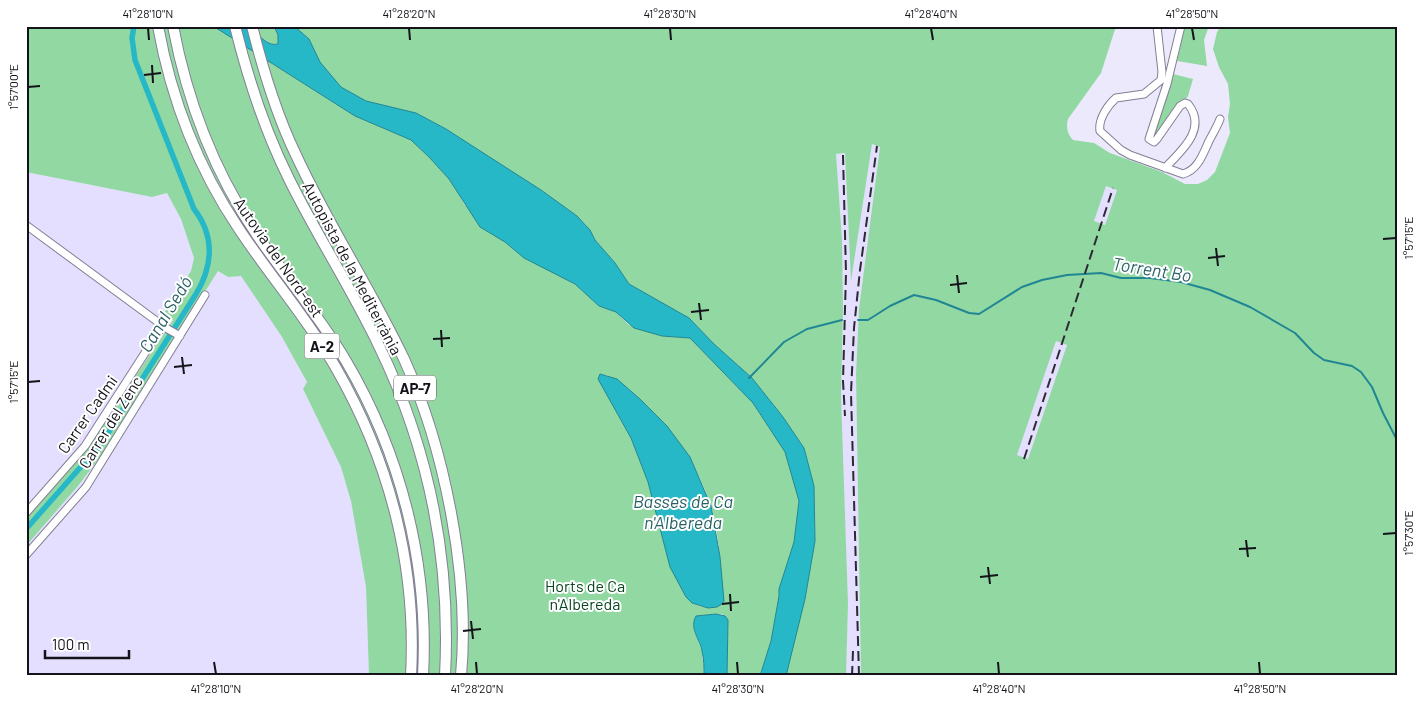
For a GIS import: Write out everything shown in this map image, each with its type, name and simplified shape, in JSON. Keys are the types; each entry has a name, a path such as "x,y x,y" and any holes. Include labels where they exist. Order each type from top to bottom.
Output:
{"highway":[{"name":"Autovia del Nord-est","path":"158,26 182,116 213,184 238,228 330,358 372,438 391,495 404,553 411,616 411,676"},
{"name":"Autovia del Nord-est","path":"172,26 190,95 202,131 225,182 256,234 318,318 346,361 374,414 385,440 402,490 417,560 423,612 423,676"},
{"name":"Autopista de la Mediterrània","path":"236,26 250,80 267,130 300,202 379,345 409,418 425,470 440,545 446,611 445,676"},
{"name":"Autopista de la Mediterrània","path":"252,26 283,126 310,184 404,360 425,413 440,464 453,522 462,617 461,676"}],"street":[{"path":"1158,26 1164,82"},
{"path":"1165,168 1190,140 1194,124 1192,108 1184,103 1157,139 1154,142 1149,139 1181,26"},
{"path":"1164,82 1144,94 1116,98 1105,111 1099,127 1102,134 1121,150 1183,174 1194,167 1204,153 1220,119"},
{"path":"26,225 178,334"},
{"name":"Carrer del Zenc","path":"26,555 86,487 178,334 205,295"},
{"name":"Carrer Cadmi","path":"26,513 85,446 165,326"}],"shaded area":[{"path":"872,144 880,146 859,309 856,374 861,676 846,676 848,604 841,395 843,311 836,154 845,153 851,277"},
{"path":"26,172 152,197 167,193 181,219 194,258 191,270 164,313 174,320 92,442 26,519"},
{"path":"1106,186 1117,189 1105,225 1094,221"},
{"path":"218,271 228,277 241,276 282,337 307,382 303,390 341,467 351,501 366,587 369,676 26,676 26,546 78,486 106,449"},
{"path":"1056,341 1067,345 1028,459 1017,455"}],"green space":[{"name":"Horts de Ca n'Albereda","path":"26,26 213,26 355,116 411,140 449,179 464,204 519,254 575,284 599,306 616,312 629,325 662,336 690,338 753,403 785,452 799,501 794,542 779,589 771,641 760,676 727,676 728,620 722,614 699,616 694,631 702,651 704,676 369,676 366,587 351,501 341,467 303,389 307,382 282,337 241,276 228,277 218,271 106,449 78,486 26,546 26,519 92,442 173,320 164,313 191,271 194,258 181,219 167,193 152,197 26,172","holes":["606,375 624,385 650,409 678,442 694,466 706,492 714,518 718,542 722,604 718,606 703,607 693,603 686,597 648,482 631,438 598,379"]},
{"path":"249,26 274,26 278,35 278,44 262,39"},
{"path":"294,26 1116,26 1101,73 1068,119 1067,128 1069,135 1073,140 1094,143 1110,153 1162,172 1185,184 1198,184 1207,180 1215,172 1230,133 1228,84 1219,67 1213,49 1217,32 1221,26 1397,26 1397,676 861,676 856,374 859,309 880,147 872,144 851,281 845,153 836,154 842,240 841,395 848,604 846,676 786,676 805,599 815,541 814,486 804,448 783,417 752,378 714,344 689,318 629,284 615,263 595,240 586,225 577,216 541,190 446,129 416,113 366,101 341,87 320,62 309,39","holes":["1106,186 1117,190 1105,225 1094,221","1056,341 1067,345 1028,459 1017,455"]},
{"path":"1185,26 1209,26 1204,40 1207,66 1177,61"},
{"path":"1173,74 1193,79 1188,96 1158,133 1155,132"}],"water":[{"path":"213,26 249,26 262,39 278,44 278,35 274,26 294,26 309,39 320,62 341,87 366,101 416,113 446,129 541,190 577,216 590,230 595,240 615,263 629,284 689,318 714,344 752,378 783,417 804,448 814,486 815,541 805,599 786,676 760,676 771,641 779,589 794,542 799,501 785,452 753,403 690,338 662,336 634,328 616,312 599,306 575,284 524,258 505,242 480,227 449,179 411,140 355,116"},
{"name":"Basses de Ca n'Albereda","path":"600,374 617,379 640,399 667,426 690,457 711,506 720,557 724,601 717,607 708,608 692,603 686,597 670,567 648,482 631,438 598,379"},
{"path":"716,614 725,616 728,620 727,676 704,676 703,654 694,630 694,621 696,616"}],"waterway":[{"name":"Canal Sedó","path":"26,529 101,444 196,294 206,273 209,251 206,230 194,209 135,60 132,38 134,26"},
{"name":"Torrent Bo","path":"858,320 868,320 890,306 914,295 936,300 969,313 979,314 1022,287 1042,280 1067,275 1101,273 1121,278 1150,278 1181,282 1210,290 1250,307 1295,333 1314,353 1324,360 1352,366 1361,372 1372,387 1397,440"},
{"name":"Torrent Bo","path":"749,378 784,342 807,329 842,320"}],"railway":[{"path":"859,676 851,393 854,328 860,270 877,146"},
{"path":"843,155 846,273 843,381 845,416"},
{"path":"1024,459 1113,188"},
{"path":"852,676 853,651"}]}
